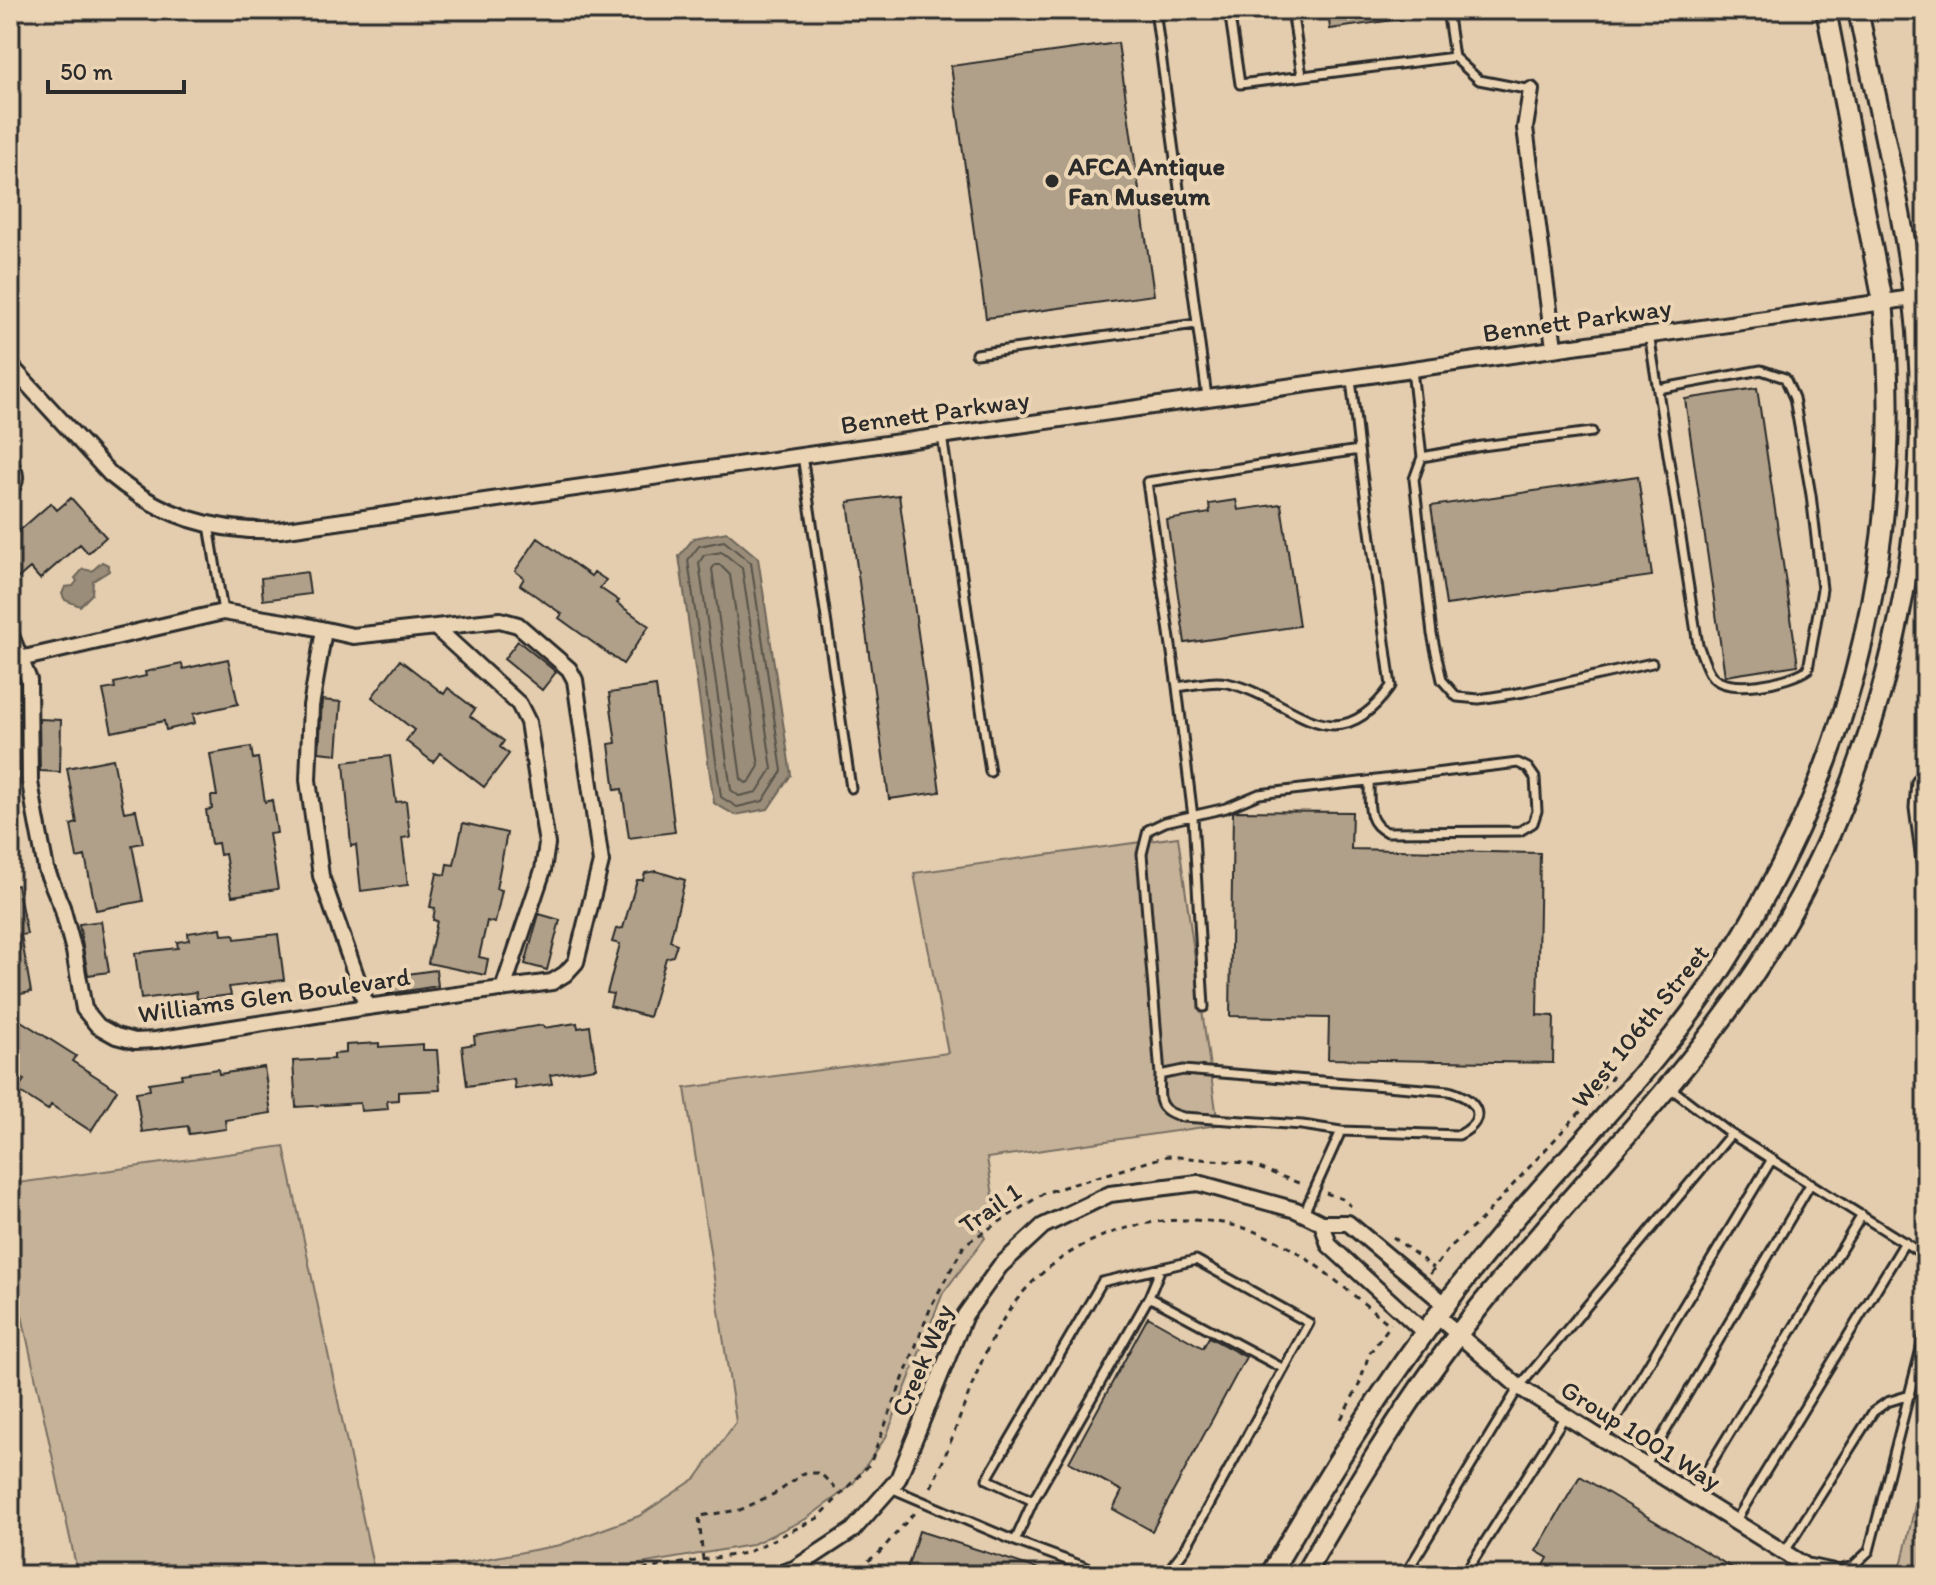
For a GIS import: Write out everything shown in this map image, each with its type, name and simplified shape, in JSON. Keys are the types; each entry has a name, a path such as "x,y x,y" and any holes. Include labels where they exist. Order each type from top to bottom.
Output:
{"street":[{"name":"West 106th Street","path":"1270,1575 1342,1451 1441,1310 1702,998 1752,920 1808,812 1842,723 1876,582 1883,533 1889,432 1888,370 1883,302 1826,10"},
{"path":"1304,1575 1371,1460 1458,1336 1735,1001 1786,922 1818,860 1866,745 1900,619 1916,505 1921,413 1920,297 1858,10"},
{"path":"1531,90 1525,128 1554,347"},
{"name":"Bennett Parkway","path":"10,365 110,474 129,490 171,514 209,525 253,531 280,530 1920,297"},
{"name":"Williams Glen Boulevard","path":"10,633 20,659 29,680 30,782 46,869 62,907 74,951 84,1009 98,1026 116,1036 135,1041 156,1040 552,982 576,962 601,862 575,680 569,669 518,625 500,620 353,636 223,612 20,659"},
{"path":"435,627 519,704 528,722 547,844 543,870 503,989"},
{"path":"324,630 311,706 308,780 321,876 367,1007"},
{"name":"Creek Way","path":"774,1575 794,1569 853,1530 898,1479 965,1315 1000,1266 1043,1226 1110,1194 1198,1183 1304,1213 1322,1223 1348,1223 1441,1310"},
{"path":"1322,1223 1329,1245 1425,1333"},
{"name":"Group 1001 Way","path":"1441,1310 1458,1336 1519,1387 1806,1566 1834,1572"}],"lane":[{"path":"1155,10 1207,397"},
{"path":"1229,10 1240,84 1454,57"},
{"path":"1292,10 1302,76"},
{"path":"1447,10 1454,57 1479,80 1531,90"},
{"path":"976,354 1196,324"},
{"path":"1649,334 1698,645 1712,677 1730,687 1795,679 1808,669 1822,589 1811,495 1794,398 1785,378 1761,370 1658,389"},
{"path":"1412,368 1422,457 1414,479 1432,634 1442,680 1457,697 1479,699 1652,663"},
{"path":"1177,687 1225,683 1319,724 1341,724 1364,716 1380,702 1391,686 1351,377"},
{"path":"1422,457 1592,432"},
{"path":"942,435 990,772"},
{"path":"1204,1007 1193,817 1147,482 1359,450"},
{"path":"802,455 851,788"},
{"path":"10,460 19,480 10,494"},
{"path":"209,525 223,612"},
{"path":"1160,1075 1183,1070 1449,1091 1466,1096 1475,1105 1477,1119 1472,1129 1459,1135 1341,1131 1302,1125 1183,1117 1168,1113 1159,1102 1160,1075 1142,854 1148,830 1165,822 1226,808 1259,794 1518,763 1528,768 1535,778 1537,811 1533,823 1520,831 1387,832 1371,821 1369,781"},
{"path":"1926,768 1916,782 1914,808 1926,900"},
{"path":"1667,1086 1731,1134 1926,1256"},
{"path":"1304,1213 1341,1131"},
{"path":"1405,1575 1519,1387 1731,1134"},
{"path":"1603,1440 1772,1159"},
{"path":"1645,1466 1811,1183"},
{"path":"1692,1495 1862,1215"},
{"path":"1735,1522 1905,1242"},
{"path":"1033,1501 987,1479 1102,1282 1196,1260 1309,1323 1185,1549 1165,1575"},
{"path":"1015,1541 1033,1501 1149,1297 1161,1268"},
{"path":"1149,1297 1284,1369"},
{"path":"1834,1572 1853,1566 1869,1551 1926,1329"},
{"path":"1784,1553 1873,1412 1887,1402 1910,1395"},
{"path":"1464,1575 1565,1416"},
{"path":"891,1488 1015,1541 1107,1575"}],"path":[{"name":"Trail 1","path":"607,1575 746,1553 818,1518 870,1464 932,1304 965,1244 1044,1193 1167,1156 1246,1163 1342,1199 1353,1208"},
{"path":"931,1487 946,1457 987,1349 1016,1301 1033,1282 1076,1248 1125,1227 1192,1220 1267,1236 1291,1249 1391,1325"},
{"path":"1388,1234 1434,1268"},
{"path":"703,1560 699,1516 740,1510 778,1492 804,1473 820,1473 842,1495"},
{"path":"849,1575 879,1553 914,1513"}],"shaded area":[{"path":"1178,837 1218,1125 987,1158 996,1214 973,1218 985,1238 943,1293 886,1437 852,1485 806,1519 751,1545 611,1569 611,1575 400,1575 560,1545 639,1516 696,1478 736,1422 685,1088 948,1053 914,873"},
{"path":"284,1146 375,1575 78,1575 10,1260 10,1184"},
{"path":"1926,1458 1926,1575 1899,1575"}],"water":[{"path":"727,532 758,558 791,775 768,809 735,815 714,803 679,556 694,538"},
{"path":"102,562 108,565 109,571 93,581 92,594 80,606 65,600 62,594 65,587 73,586 83,569 92,571"}],"building":[{"path":"1328,10 1401,10 1401,19 1330,29"},
{"name":"AFCA Antique Fan Museum","path":"1118,43 1154,295 986,318 951,66"},
{"path":"1757,388 1798,665 1725,676 1685,399"},
{"path":"1638,476 1652,576 1446,605 1431,506"},
{"path":"899,495 940,792 889,799 848,502"},
{"path":"71,498 106,537 88,553 80,544 40,579 30,568 10,585 10,539 51,503 57,510"},
{"path":"1236,500 1238,510 1281,504 1299,626 1185,643 1167,520 1210,513 1209,504"},
{"path":"538,538 591,576 594,572 606,580 600,588 649,626 623,664 559,618 562,614 520,585 524,578 515,571"},
{"path":"307,572 310,594 263,600 261,578"},
{"path":"518,641 556,672 542,690 504,659"},
{"path":"228,659 238,704 193,714 195,723 166,730 164,721 112,732 103,690 115,688 114,683 182,664 183,669"},
{"path":"400,660 444,694 448,688 475,709 470,716 504,741 500,747 509,754 484,787 440,753 433,762 406,741 414,730 372,697"},
{"path":"656,686 675,832 629,838 622,789 615,790 613,776 609,744 616,743 609,693"},
{"path":"322,700 341,702 337,754 319,752"},
{"path":"39,719 61,720 60,772 40,771"},
{"path":"251,747 253,759 258,758 265,802 272,800 277,833 269,834 278,889 232,896 225,854 220,855 218,843 211,844 206,810 212,809 211,796 217,796 210,754"},
{"path":"390,756 396,802 406,801 410,837 402,838 408,885 361,891 356,845 351,846 344,762"},
{"path":"113,759 124,812 136,810 143,843 132,845 143,901 96,910 85,856 77,858 71,825 77,823 67,768"},
{"path":"1233,812 1352,812 1351,849 1540,853 1537,1015 1554,1016 1553,1063 1328,1059 1329,1018 1230,1016"},
{"path":"463,823 507,833 496,889 502,890 495,923 487,921 479,957 488,959 485,975 428,963 437,921 433,920 435,908 430,907 437,873 445,875 447,864 454,865"},
{"path":"656,871 685,880 670,941 677,944 673,956 666,958 649,1017 610,1006 613,994 607,993 620,944 612,942 616,929 623,928 637,880 643,880 645,873"},
{"path":"17,885 27,934 21,935 31,992 10,996 10,886"},
{"path":"539,914 560,920 547,970 525,964"},
{"path":"101,921 109,972 88,975 79,924"},
{"path":"221,928 222,935 234,934 235,939 278,934 284,980 229,987 231,995 197,999 196,992 141,999 135,953 178,948 177,942 189,940 188,933"},
{"path":"436,970 438,986 387,994 385,977"},
{"path":"10,1014 76,1056 72,1061 117,1090 91,1131 51,1105 48,1110 17,1090 24,1080 10,1071"},
{"path":"577,1023 578,1028 590,1026 596,1068 550,1075 552,1084 515,1089 514,1079 467,1086 462,1046 475,1044 474,1036"},
{"path":"379,1043 379,1047 423,1044 423,1050 437,1050 440,1090 398,1092 398,1100 387,1101 388,1109 361,1111 360,1103 296,1107 293,1061 334,1059 334,1054 346,1053 346,1045"},
{"path":"264,1067 271,1113 225,1120 226,1129 189,1134 188,1126 142,1132 136,1092 150,1090 149,1083 182,1078 181,1074 218,1069 219,1074"},
{"path":"1148,1317 1203,1348 1209,1337 1246,1357 1152,1531 1113,1509 1122,1491 1069,1462"},
{"path":"1580,1476 1744,1575 1539,1575 1548,1558 1536,1551"},
{"path":"919,1531 1048,1572 1048,1575 905,1575"}],"place":[{"name":"AFCA Antique Fan Museum","path":"1052,181"}]}
